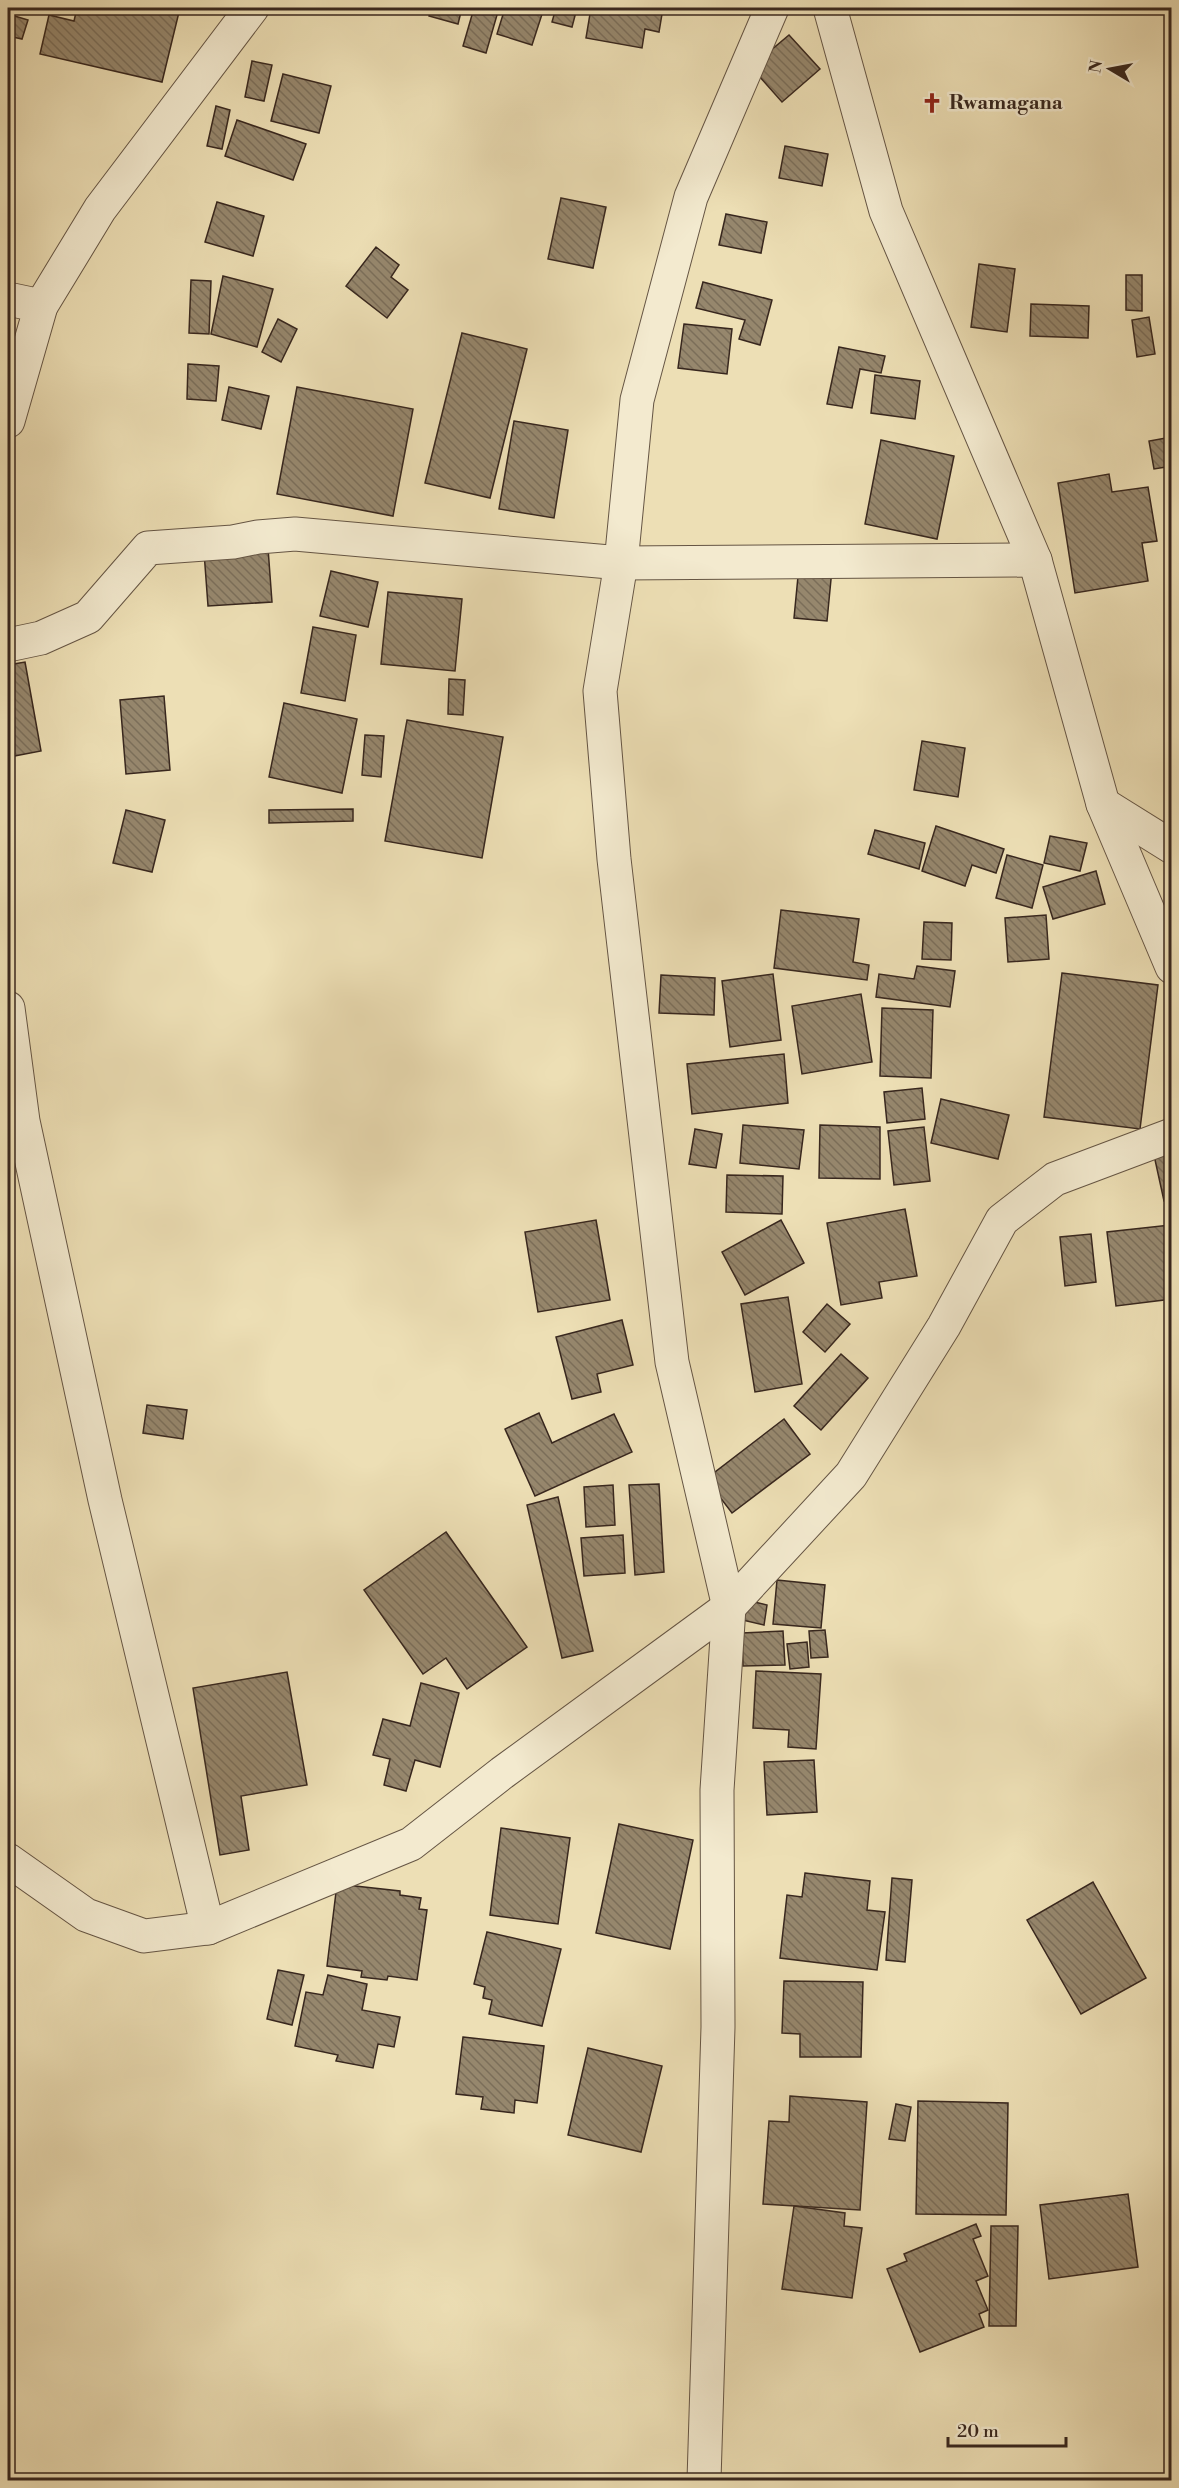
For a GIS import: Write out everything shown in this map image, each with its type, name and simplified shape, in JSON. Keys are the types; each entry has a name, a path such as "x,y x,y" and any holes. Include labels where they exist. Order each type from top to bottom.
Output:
{"street":[{"path":"8,421 41,306 100,209 252,8"},
{"path":"704,2481 718,2027 717,1790 729,1607 672,1362 614,859 600,691 621,563 637,400 691,197 772,8"},
{"path":"830,8 886,211 1035,560 1104,804 1172,967"},
{"path":"8,299 41,306"},
{"path":"8,645 41,638 88,616 148,548 233,542 258,537 295,534 621,563 1035,560"},
{"path":"1104,804 1172,847"},
{"path":"8,1008 24,1121 105,1500 208,1928"},
{"path":"8,1860 86,1915 144,1936 208,1928 411,1845 502,1773 729,1607 851,1474 944,1326 1002,1220 1055,1179 1172,1135"}],"building":[{"path":"77,8 180,8 162,82 40,54 49,15 74,21"},
{"path":"431,8 462,8 458,24 429,16"},
{"path":"474,8 499,8 486,53 463,46"},
{"path":"505,8 544,8 532,45 497,34"},
{"path":"556,8 577,8 572,27 552,22"},
{"path":"591,8 663,8 659,32 645,29 642,48 586,38"},
{"path":"8,14 28,20 22,39 8,36"},
{"path":"789,35 820,69 782,102 751,67"},
{"path":"252,61 272,65 264,101 245,97"},
{"path":"283,74 331,86 319,133 271,121"},
{"path":"216,106 230,110 222,149 207,146"},
{"path":"237,120 306,144 293,180 225,156"},
{"path":"785,146 828,154 822,186 779,178"},
{"path":"561,198 606,207 593,268 548,259"},
{"path":"217,202 264,216 253,256 205,242"},
{"path":"726,214 767,222 761,253 719,245"},
{"path":"376,247 399,265 391,277 408,290 387,318 346,286"},
{"path":"979,264 1015,269 1007,332 971,327"},
{"path":"1126,275 1142,275 1142,311 1126,310"},
{"path":"223,276 273,289 257,347 211,334"},
{"path":"191,280 211,281 209,334 189,333"},
{"path":"703,282 772,300 760,345 739,339 745,320 696,308"},
{"path":"1031,304 1089,306 1088,338 1030,336"},
{"path":"1149,317 1155,354 1137,357 1132,320"},
{"path":"278,319 297,329 281,362 262,352"},
{"path":"684,324 732,329 727,374 678,368"},
{"path":"462,333 527,349 490,498 425,483"},
{"path":"839,347 885,356 881,373 860,369 852,408 827,404"},
{"path":"188,364 219,366 216,401 187,399"},
{"path":"875,375 920,381 915,419 871,413"},
{"path":"229,387 269,396 261,429 222,420"},
{"path":"297,387 413,409 393,516 277,494"},
{"path":"514,421 568,430 554,518 499,509"},
{"path":"1172,437 1172,466 1154,469 1149,441"},
{"path":"881,440 954,456 937,539 865,524"},
{"path":"1109,474 1112,492 1148,487 1157,541 1142,543 1148,581 1075,593 1058,483"},
{"path":"268,548 272,602 208,606 204,552"},
{"path":"799,566 832,569 827,621 794,618"},
{"path":"331,571 378,582 368,627 320,616"},
{"path":"388,592 462,599 455,671 381,664"},
{"path":"313,627 356,635 345,701 301,693"},
{"path":"25,662 41,751 9,757 8,665"},
{"path":"449,679 465,680 463,715 448,714"},
{"path":"164,696 170,770 126,774 120,700"},
{"path":"284,703 357,719 342,793 269,777"},
{"path":"407,720 503,737 482,858 385,841"},
{"path":"365,735 384,736 381,777 362,775"},
{"path":"922,741 965,748 958,797 914,790"},
{"path":"353,809 353,821 269,823 269,810"},
{"path":"126,810 165,820 152,872 113,863"},
{"path":"936,826 1004,849 996,873 972,865 965,886 922,871"},
{"path":"875,830 925,843 919,869 868,854"},
{"path":"1050,836 1087,843 1080,871 1044,863"},
{"path":"1007,855 1043,865 1032,908 996,898"},
{"path":"1096,871 1105,904 1053,919 1043,887"},
{"path":"781,910 859,919 853,962 869,965 867,980 774,968"},
{"path":"1046,915 1049,959 1008,962 1005,918"},
{"path":"924,922 952,923 951,960 922,959"},
{"path":"917,966 955,971 950,1007 876,997 879,974 914,979"},
{"path":"1062,973 1158,985 1140,1129 1044,1117"},
{"path":"773,974 781,1040 730,1047 722,981"},
{"path":"661,975 715,978 714,1015 659,1013"},
{"path":"861,994 872,1062 802,1074 792,1006"},
{"path":"882,1008 933,1010 931,1078 880,1076"},
{"path":"784,1054 788,1103 692,1114 687,1064"},
{"path":"922,1088 925,1119 887,1123 884,1092"},
{"path":"941,1099 1009,1115 998,1159 931,1143"},
{"path":"743,1125 804,1130 799,1169 740,1163"},
{"path":"820,1125 880,1127 880,1179 819,1178"},
{"path":"924,1127 930,1181 894,1185 888,1131"},
{"path":"695,1129 722,1134 716,1168 689,1164"},
{"path":"1172,1141 1172,1200 1164,1201 1152,1146"},
{"path":"727,1175 783,1176 782,1214 726,1212"},
{"path":"905,1209 917,1276 879,1282 882,1298 841,1305 827,1223"},
{"path":"596,1220 610,1300 538,1312 525,1232"},
{"path":"781,1220 804,1263 745,1295 722,1252"},
{"path":"1170,1225 1172,1299 1116,1306 1107,1232"},
{"path":"1091,1234 1096,1282 1065,1286 1060,1237"},
{"path":"788,1297 802,1384 755,1392 741,1304"},
{"path":"827,1304 850,1324 825,1352 803,1332"},
{"path":"622,1320 633,1365 597,1374 601,1392 572,1399 556,1337"},
{"path":"841,1354 868,1378 821,1430 794,1406"},
{"path":"147,1405 187,1410 183,1439 143,1433"},
{"path":"539,1413 552,1443 614,1414 632,1452 535,1496 505,1429"},
{"path":"784,1419 810,1454 732,1513 706,1479"},
{"path":"659,1484 664,1572 635,1575 629,1485"},
{"path":"613,1485 615,1525 586,1527 584,1487"},
{"path":"558,1497 593,1651 562,1658 527,1505"},
{"path":"446,1532 527,1647 467,1689 446,1658 423,1674 364,1590"},
{"path":"623,1535 625,1573 584,1576 581,1538"},
{"path":"777,1580 825,1585 821,1628 773,1624"},
{"path":"742,1599 767,1605 764,1625 738,1619"},
{"path":"825,1630 828,1657 811,1658 809,1631"},
{"path":"783,1631 785,1665 743,1666 742,1633"},
{"path":"807,1642 809,1667 790,1669 787,1644"},
{"path":"756,1671 821,1674 816,1749 788,1747 789,1730 753,1728"},
{"path":"287,1672 307,1785 241,1796 249,1850 220,1855 193,1688"},
{"path":"421,1683 459,1693 440,1767 415,1760 406,1791 384,1785 390,1759 373,1755 383,1719 410,1726"},
{"path":"814,1760 817,1812 767,1815 764,1762"},
{"path":"619,1824 693,1840 670,1949 596,1933"},
{"path":"501,1828 570,1838 558,1924 490,1915"},
{"path":"805,1873 870,1881 867,1910 885,1912 877,1970 780,1958 787,1895 802,1897"},
{"path":"892,1878 912,1880 905,1962 886,1960"},
{"path":"1093,1882 1146,1978 1081,2014 1027,1920"},
{"path":"337,1884 400,1891 400,1895 421,1898 419,1909 427,1910 417,1980 388,1976 387,1980 361,1977 362,1971 327,1966"},
{"path":"487,1932 561,1949 542,2026 489,2014 492,2000 483,1998 485,1987 474,1984"},
{"path":"278,1970 304,1975 292,2025 267,2019"},
{"path":"328,1975 367,1984 362,2010 400,2017 394,2047 378,2044 373,2068 336,2061 338,2055 295,2046 306,1992 323,1995"},
{"path":"784,1981 863,1982 861,2057 800,2057 800,2034 782,2033"},
{"path":"463,2037 544,2046 537,2103 515,2100 514,2113 481,2109 483,2097 456,2094"},
{"path":"588,2048 662,2066 641,2152 568,2135"},
{"path":"790,2096 867,2102 860,2210 763,2204 769,2121 789,2122"},
{"path":"918,2101 1008,2103 1006,2215 916,2214"},
{"path":"896,2104 911,2107 905,2141 889,2139"},
{"path":"1128,2194 1138,2267 1049,2279 1040,2205"},
{"path":"794,2206 845,2213 844,2226 862,2228 852,2298 782,2289"},
{"path":"8,2208 12,2227 8,2228"},
{"path":"976,2224 981,2236 973,2239 988,2276 976,2281 988,2310 979,2314 984,2327 920,2352 887,2269 907,2261 904,2254"},
{"path":"991,2226 1018,2226 1016,2326 989,2326"},
{"path":"8,2249 11,2266 8,2267"}],"place":[{"name":"Rwamagana","path":"932,103"}]}
